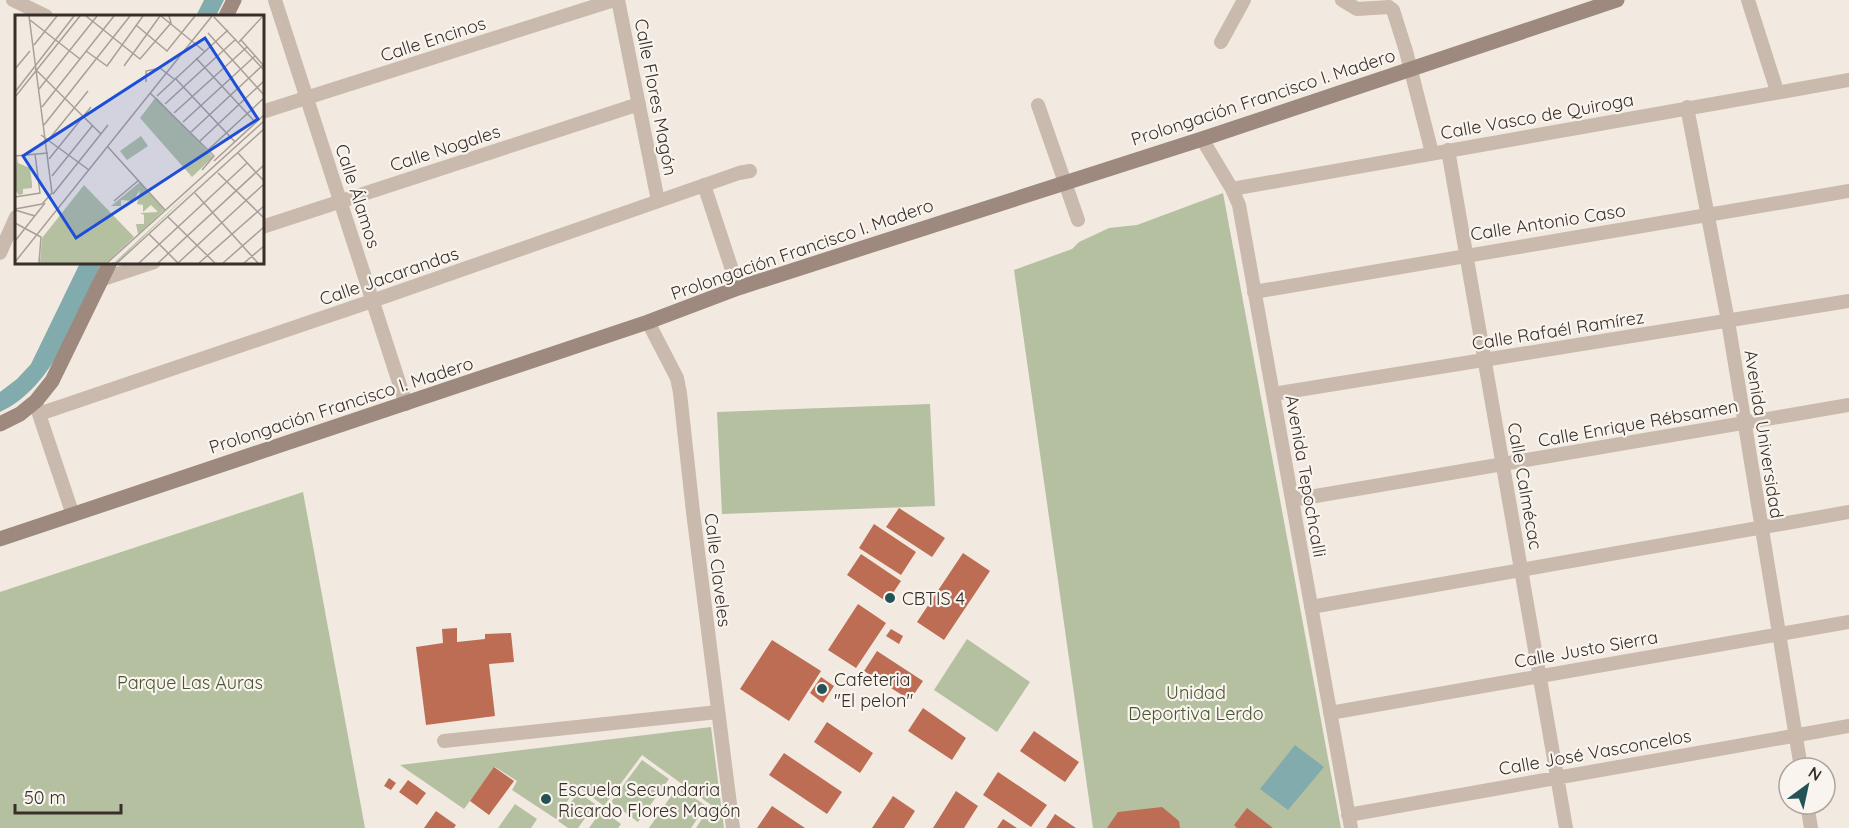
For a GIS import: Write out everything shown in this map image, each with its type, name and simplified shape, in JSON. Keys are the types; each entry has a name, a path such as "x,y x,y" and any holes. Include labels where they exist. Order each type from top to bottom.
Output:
{"main road":[{"path":"226,15 234,0"},
{"name":"Prolongación Francisco I. Madero","path":"0,539 648,322 738,288 1202,139 1617,0"},
{"path":"0,424 38,408 109,264"}],"street":[{"path":"13,0 44,15"},
{"name":"Calle Álamos","path":"277,0 406,404"},
{"name":"Calle Encinos","path":"264,111 616,0"},
{"name":"Calle Flores Magón","path":"616,0 658,201"},
{"path":"1221,42 1244,0"},
{"path":"1342,0 1357,9 1389,7 1393,10 1411,69 1432,153"},
{"path":"1748,0 1777,91"},
{"name":"Calle Vasco de Quiroga","path":"1232,189 1849,80"},
{"name":"Calle Nogales","path":"264,226 639,104"},
{"path":"1038,105 1078,220"},
{"name":"Avenida Universidad","path":"1687,107 1728,321 1799,756"},
{"name":"Avenida Tepochcalli","path":"1202,139 1239,205 1349,821"},
{"name":"Calle Calmécac","path":"1448,150 1566,828"},
{"name":"Calle Jacarandas","path":"38,408 372,301 750,171"},
{"name":"Calle Flores Magón","path":"704,185 738,288"},
{"name":"Calle Antonio Caso","path":"1254,292 1466,254 1849,191"},
{"path":"0,253 15,219"},
{"path":"103,279 147,264"},
{"name":"Calle Rafaél Ramírez","path":"1273,394 1849,301"},
{"name":"Calle Claveles","path":"648,322 677,378 680,393 733,828"},
{"name":"Calle Enrique Rébsamen","path":"1292,500 1849,405"},
{"path":"38,408 74,515"},
{"path":"1311,607 1849,512"},
{"name":"Calle Justo Sierra","path":"1330,713 1849,622"},
{"path":"444,741 718,712"},
{"name":"Calle José Vasconcelos","path":"1349,821 1557,777 1849,726"}],"green space":[{"name":"Unidad Deportiva Lerdo","path":"1223,193 1341,828 1093,828 1014,270 1072,249 1079,242 1109,228 1137,225"},
{"path":"930,404 935,506 722,514 717,412"},
{"name":"Parque Las Auras","path":"303,492 365,828 0,828 0,592"},
{"path":"967,639 1030,682 997,732 934,690"},
{"path":"711,727 724,828 696,828 711,805 642,755 604,806 577,786 556,819 512,790 517,781 495,767 464,809 400,765"},
{"path":"642,760 669,779 638,822 611,802"},
{"path":"678,786 706,806 691,828 649,828"},
{"path":"578,792 595,804 578,828 568,828 558,821"},
{"path":"515,804 537,819 531,828 498,828"},
{"path":"602,810 621,824 618,828 589,828"}],"water":[{"path":"204,0 224,0 216,15 196,15"},
{"path":"80,264 101,264 73,326 50,367 19,401 0,412 0,392 31,364"},
{"path":"1295,745 1324,767 1288,810 1260,789"}],"building":[{"path":"899,508 945,538 932,557 886,527"},
{"path":"874,524 916,552 901,575 859,548"},
{"path":"963,553 990,571 944,640 917,622"},
{"path":"861,554 901,581 887,602 847,575"},
{"path":"858,604 886,623 856,668 828,650"},
{"path":"457,628 457,642 485,639 485,634 511,633 514,662 489,664 495,716 426,725 416,647 443,643 442,629"},
{"path":"891,629 903,636 899,644 886,636"},
{"path":"772,640 821,671 789,721 740,689"},
{"path":"877,651 923,681 910,700 864,671"},
{"name":"Cafeteria \"El pelon\"","path":"821,677 834,686 823,703 810,693"},
{"path":"923,708 966,738 952,760 908,731"},
{"path":"827,722 873,753 860,773 814,742"},
{"path":"1034,731 1079,762 1065,782 1020,751"},
{"path":"784,753 842,792 827,814 769,775"},
{"path":"494,767 514,781 489,815 470,801"},
{"path":"998,772 1047,805 1031,827 983,795"},
{"path":"389,778 396,783 391,790 384,786"},
{"path":"408,780 426,793 417,805 399,792"},
{"path":"956,791 978,806 964,828 933,828"},
{"path":"893,796 915,811 904,828 872,828"},
{"path":"772,806 805,828 757,828"},
{"path":"1162,807 1179,821 1180,828 1107,828 1118,812"},
{"path":"1247,808 1273,828 1237,828 1234,825"},
{"path":"436,811 456,825 454,828 424,828"},
{"path":"1055,814 1076,828 1046,828"},
{"path":"1003,819 1017,828 997,828"}],"place":[{"name":"CBTIS 4","path":"890,598"},
{"name":"Cafeteria \"El pelon\"","path":"822,689"},
{"name":"Escuela Secundaria Ricardo Flores Magón","path":"546,799"}]}
